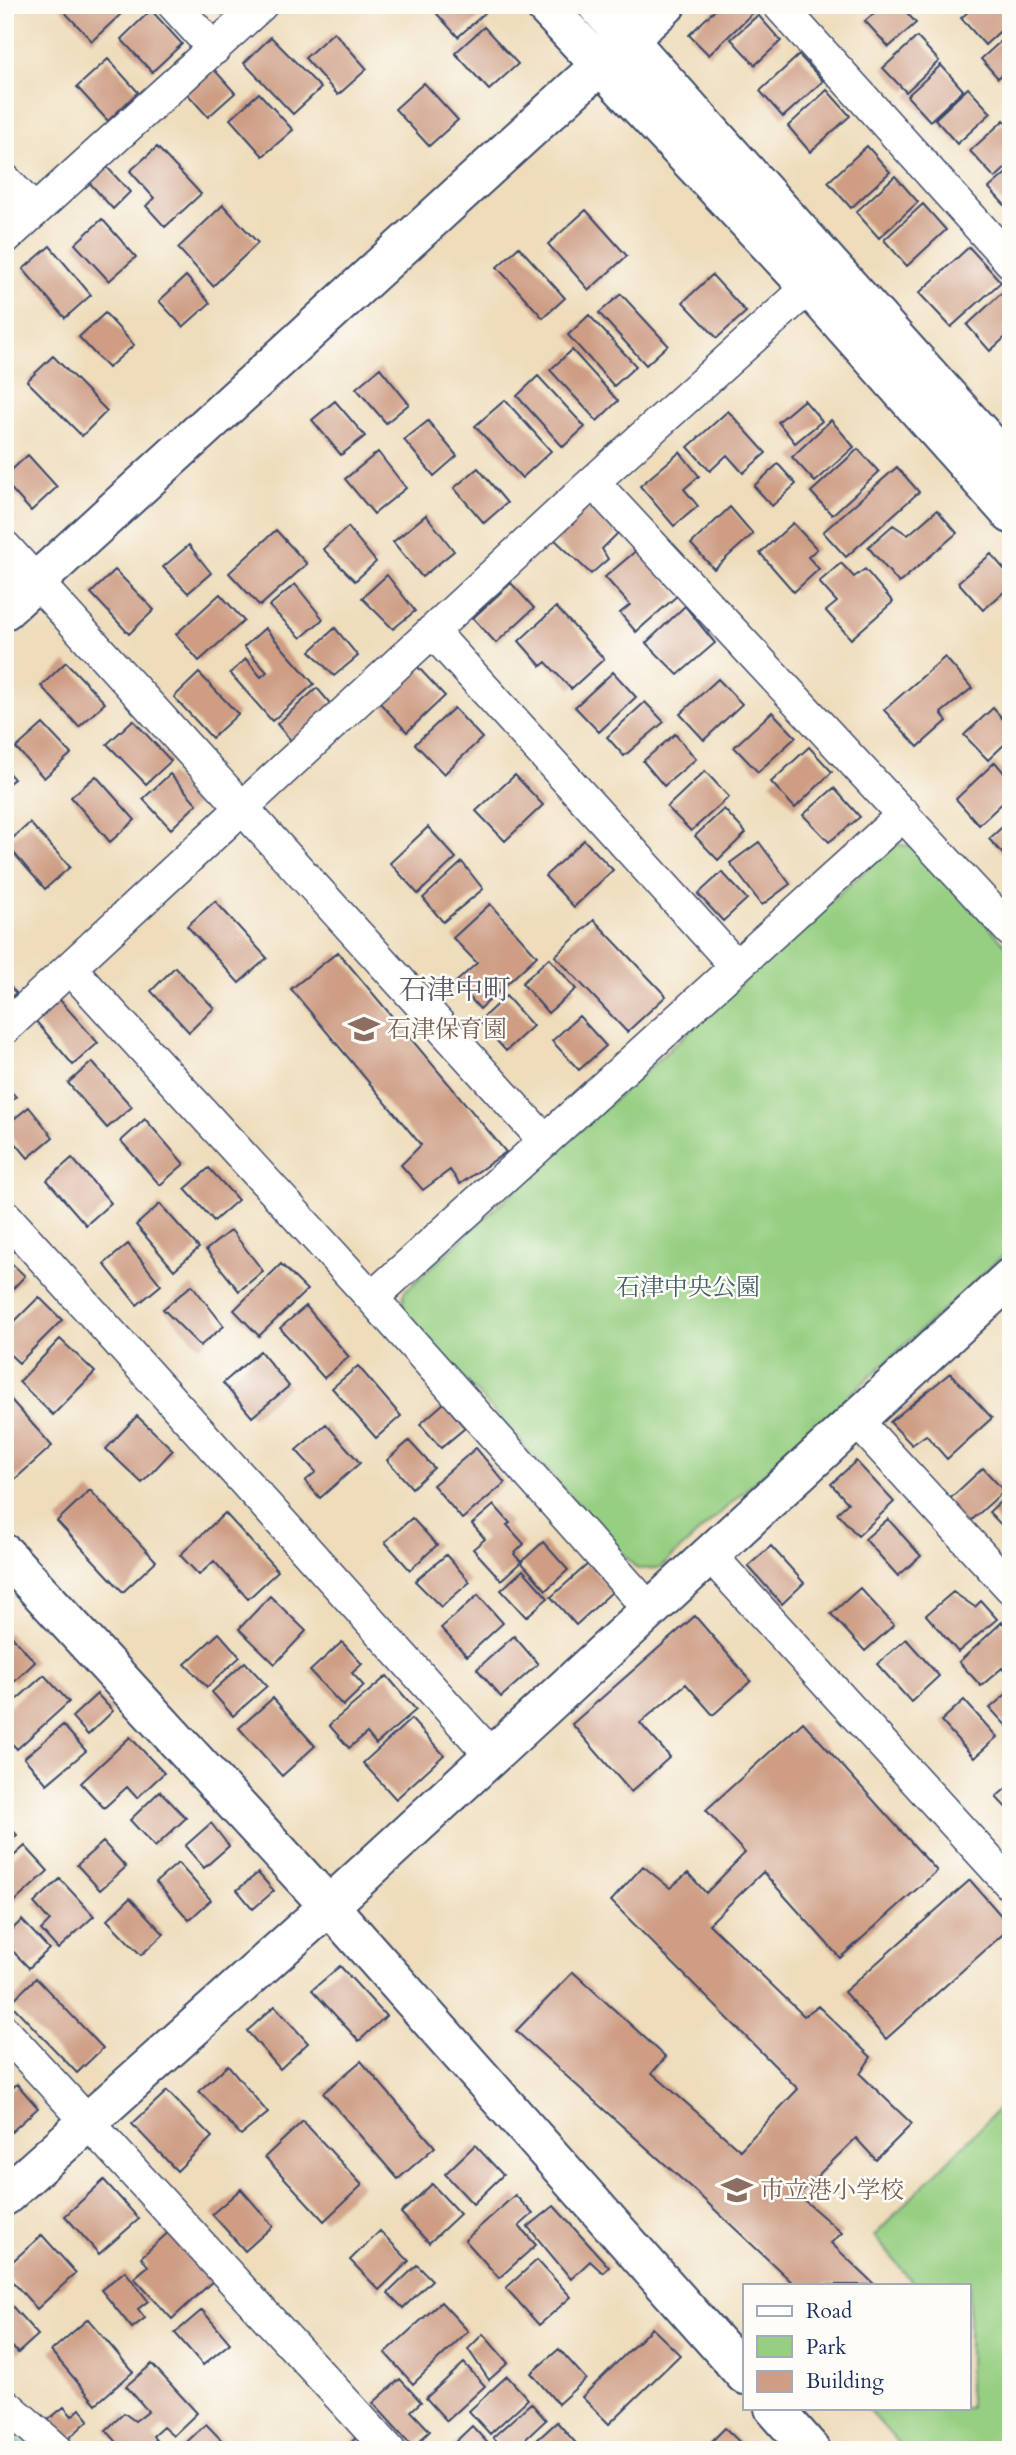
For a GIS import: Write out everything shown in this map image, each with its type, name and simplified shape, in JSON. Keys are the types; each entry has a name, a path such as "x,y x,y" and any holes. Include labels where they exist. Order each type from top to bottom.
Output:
{"street":[{"path":"174,5 214,49"},
{"path":"5,238 261,5"},
{"path":"544,5 600,68 809,288 1011,514"},
{"path":"597,5 1011,467"},
{"path":"5,610 630,41 666,5"},
{"path":"779,5 1011,262"},
{"path":"5,180 34,211"},
{"path":"5,1028 593,482 809,288"},
{"path":"593,482 1011,932"},
{"path":"5,547 545,1141"},
{"path":"432,631 736,966"},
{"path":"372,1298 904,814"},
{"path":"70,968 372,1298 650,1610"},
{"path":"5,1216 492,1756"},
{"path":"5,2196 329,1906 1011,1277"},
{"path":"856,1420 1011,1588"},
{"path":"5,1554 329,1906 743,2373"},
{"path":"710,1555 1011,1885"},
{"path":"5,2032 389,2450"},
{"path":"5,2403 57,2450"},
{"path":"776,2410 811,2450"}],"green space":[{"name":"石津中央公園","path":"894,844 915,847 1011,951 1011,1248 660,1568 637,1569 403,1312 404,1292"},
{"path":"1011,2096 1011,2450 904,2450 869,2410 970,2410 970,2284 914,2284 874,2236"}],"building":[{"path":"58,5 113,5 121,14 92,41"},
{"path":"213,5 232,5 222,14"},
{"path":"429,5 482,5 487,11 458,37"},
{"path":"720,5 761,5 709,55 689,35"},
{"path":"883,5 900,5 916,23 889,47 865,21"},
{"path":"976,5 999,5 1011,19 985,45 961,18"},
{"path":"151,10 182,44 152,72 121,39"},
{"path":"758,15 781,41 755,65 731,39"},
{"path":"484,27 518,64 489,90 455,53"},
{"path":"334,32 367,69 338,95 305,58"},
{"path":"1011,32 1011,67 998,78 981,59"},
{"path":"271,37 321,88 293,114 244,63"},
{"path":"917,37 939,61 906,92 883,68"},
{"path":"799,55 823,81 783,117 760,91"},
{"path":"108,59 138,92 108,121 77,87"},
{"path":"941,65 963,90 930,121 907,96"},
{"path":"211,66 235,93 208,117 184,90"},
{"path":"424,83 458,120 429,146 395,109"},
{"path":"968,88 991,113 957,144 935,119"},
{"path":"827,90 850,116 810,152 788,126"},
{"path":"259,93 293,130 263,156 230,119"},
{"path":"1004,120 1011,128 1011,163 995,178 970,151"},
{"path":"867,146 890,172 851,208 828,182"},
{"path":"157,147 201,194 165,227 146,206 154,198 130,171"},
{"path":"106,166 130,192 113,209 88,181"},
{"path":"1011,169 1011,212 989,188"},
{"path":"895,176 918,202 879,238 856,212"},
{"path":"923,204 946,230 907,266 884,240"},
{"path":"223,205 258,243 213,286 178,248"},
{"path":"586,210 627,256 589,290 548,244"},
{"path":"102,219 136,257 109,281 75,244"},
{"path":"50,246 91,295 65,318 23,269"},
{"path":"519,247 565,298 543,318 497,267"},
{"path":"969,247 1001,282 951,327 919,293"},
{"path":"712,275 746,312 717,338 683,302"},
{"path":"186,276 210,303 183,327 159,301"},
{"path":"1006,289 1011,294 1011,332 990,351 967,325"},
{"path":"621,294 668,345 646,365 599,313"},
{"path":"105,313 134,345 108,368 79,337"},
{"path":"589,315 636,366 614,386 568,335"},
{"path":"572,350 618,401 597,421 550,370"},
{"path":"1011,353 1011,370 1003,361"},
{"path":"53,356 107,411 82,436 27,381"},
{"path":"380,368 409,404 386,423 356,388"},
{"path":"538,376 585,427 563,447 517,396"},
{"path":"505,400 551,451 522,478 475,426"},
{"path":"804,400 822,421 795,443 778,422"},
{"path":"335,401 365,436 341,455 312,420"},
{"path":"728,411 766,453 743,473 727,455 710,471 688,447"},
{"path":"831,420 854,447 815,482 792,457"},
{"path":"428,421 457,456 434,476 404,440"},
{"path":"858,449 879,472 832,515 811,492"},
{"path":"378,452 406,488 374,514 345,479"},
{"path":"680,452 699,476 684,489 698,506 674,526 640,486"},
{"path":"28,455 57,487 31,511 5,482 5,476"},
{"path":"778,464 796,484 772,506 754,486"},
{"path":"897,467 919,492 846,557 823,532"},
{"path":"478,468 507,503 484,523 454,488"},
{"path":"592,502 618,533 602,549 608,559 591,574 553,538"},
{"path":"730,507 753,534 714,569 691,544"},
{"path":"937,510 957,533 899,583 868,547 893,525 908,535"},
{"path":"426,515 454,551 422,577 393,542"},
{"path":"793,523 817,549 808,557 819,569 794,592 760,553"},
{"path":"348,527 376,562 355,581 323,549"},
{"path":"276,530 307,564 260,606 229,573"},
{"path":"189,545 211,573 188,593 163,567"},
{"path":"637,550 678,595 636,632 620,613 630,605 605,577"},
{"path":"991,554 1011,577 1011,586 983,610 958,582"},
{"path":"841,563 854,577 865,569 893,602 851,639 826,611 837,602 819,582"},
{"path":"115,570 154,610 129,634 91,593"},
{"path":"387,575 415,611 393,629 362,598"},
{"path":"511,583 534,608 496,643 473,618"},
{"path":"295,584 323,619 301,638 269,606"},
{"path":"220,594 244,621 199,661 176,634"},
{"path":"685,606 715,643 678,675 646,643"},
{"path":"556,607 604,659 571,689 546,662 541,666 519,641"},
{"path":"265,628 314,684 272,721 230,673 246,659 261,677 267,672 244,647"},
{"path":"335,628 358,656 334,676 310,651"},
{"path":"945,657 972,688 941,713 947,721 918,747 884,710"},
{"path":"66,662 105,703 79,727 41,686"},
{"path":"416,665 445,696 407,732 378,701"},
{"path":"613,672 636,697 599,732 575,707"},
{"path":"199,673 238,714 212,738 174,697"},
{"path":"718,679 742,704 704,740 680,714"},
{"path":"317,688 334,708 293,743 277,724"},
{"path":"645,702 664,722 624,756 607,737"},
{"path":"454,708 482,738 444,774 415,744"},
{"path":"993,708 1011,728 1011,738 988,760 964,735"},
{"path":"772,712 796,737 758,772 734,747"},
{"path":"133,720 171,761 146,784 107,744"},
{"path":"43,724 71,754 44,778 16,748"},
{"path":"675,734 696,759 664,786 643,761"},
{"path":"809,747 832,772 795,808 771,782"},
{"path":"995,762 1011,781 1011,795 979,825 956,799"},
{"path":"5,769 14,779 5,786"},
{"path":"705,771 729,797 691,831 667,807"},
{"path":"170,774 197,804 171,829 143,799"},
{"path":"515,775 543,805 505,841 476,811"},
{"path":"96,776 135,820 110,842 71,797"},
{"path":"834,788 860,817 829,842 803,815"},
{"path":"724,809 746,833 718,860 695,836"},
{"path":"1011,819 1011,863 989,839"},
{"path":"30,823 70,867 45,889 6,844"},
{"path":"428,827 456,858 418,894 390,863"},
{"path":"584,840 613,870 574,907 545,876"},
{"path":"759,842 790,884 762,905 730,863"},
{"path":"462,862 483,889 443,922 423,898"},
{"path":"722,872 747,899 723,921 698,894"},
{"path":"215,901 267,958 239,983 187,926"},
{"path":"490,904 537,956 480,1009 456,982 477,963 453,938"},
{"path":"594,920 666,996 627,1032 555,956"},
{"path":"338,952 506,1152 460,1184 450,1170 423,1190 401,1165 421,1145 291,989"},
{"path":"549,958 576,989 548,1013 522,983"},
{"path":"175,967 214,1008 189,1032 151,991"},
{"path":"5,981 16,993 5,1002"},
{"path":"506,996 533,1026 506,1051 479,1021"},
{"path":"59,999 98,1043 73,1065 35,1020"},
{"path":"579,1016 606,1046 579,1070 552,1041"},
{"path":"92,1062 132,1107 107,1128 68,1083"},
{"path":"5,1085 16,1097 5,1106"},
{"path":"29,1107 53,1137 28,1158 5,1130 5,1126"},
{"path":"145,1119 184,1164 160,1185 121,1141"},
{"path":"72,1158 111,1203 86,1225 47,1180"},
{"path":"209,1168 238,1200 214,1221 185,1189"},
{"path":"160,1204 199,1248 174,1270 136,1225"},
{"path":"231,1230 263,1271 239,1291 206,1250"},
{"path":"128,1244 161,1285 137,1305 104,1264"},
{"path":"5,1257 25,1276 5,1297"},
{"path":"281,1264 307,1290 259,1336 234,1310"},
{"path":"192,1285 224,1326 200,1346 163,1309"},
{"path":"39,1297 62,1320 19,1363 5,1350 5,1331"},
{"path":"306,1306 349,1357 324,1378 280,1328"},
{"path":"60,1339 95,1372 53,1415 19,1382"},
{"path":"260,1351 289,1386 252,1417 223,1383"},
{"path":"358,1366 401,1416 376,1438 332,1388"},
{"path":"950,1373 992,1418 947,1459 926,1435 912,1445 890,1422"},
{"path":"5,1393 52,1446 5,1488"},
{"path":"444,1403 465,1428 441,1448 420,1424"},
{"path":"137,1416 173,1450 142,1483 106,1449"},
{"path":"326,1424 360,1463 320,1498 305,1481 316,1472 296,1450"},
{"path":"409,1441 434,1468 412,1488 387,1460"},
{"path":"476,1448 505,1483 462,1519 433,1485"},
{"path":"856,1461 894,1502 858,1536 837,1513 848,1503 831,1484"},
{"path":"983,1468 1004,1491 963,1528 942,1506"},
{"path":"90,1490 156,1561 123,1592 57,1521"},
{"path":"1011,1492 1011,1535 989,1512"},
{"path":"494,1505 524,1544 514,1554 521,1562 501,1580 473,1549 485,1539 472,1524"},
{"path":"225,1513 278,1571 248,1599 214,1561 199,1575 180,1555"},
{"path":"412,1518 437,1545 410,1570 385,1542"},
{"path":"888,1519 921,1556 898,1576 865,1539"},
{"path":"543,1542 568,1570 546,1590 521,1562"},
{"path":"771,1546 804,1583 782,1604 748,1566"},
{"path":"446,1555 470,1582 441,1607 415,1581"},
{"path":"588,1564 612,1592 576,1625 551,1597"},
{"path":"523,1570 548,1598 526,1617 501,1590"},
{"path":"860,1588 894,1625 865,1651 831,1614"},
{"path":"953,1592 975,1607 981,1601 997,1619 958,1652 926,1615"},
{"path":"478,1595 503,1623 467,1656 441,1628"},
{"path":"270,1596 306,1631 275,1664 239,1629"},
{"path":"695,1616 751,1681 713,1715 686,1684 640,1723 670,1757 631,1792 572,1724"},
{"path":"1002,1622 1011,1632 1011,1678 1002,1668 981,1686 959,1662"},
{"path":"8,1632 35,1662 14,1682 5,1673 5,1634"},
{"path":"219,1633 240,1657 207,1687 185,1664"},
{"path":"514,1636 538,1664 501,1697 477,1669"},
{"path":"906,1639 939,1676 911,1702 877,1664"},
{"path":"342,1642 362,1664 352,1673 364,1686 343,1706 310,1671"},
{"path":"245,1662 267,1686 233,1716 212,1692"},
{"path":"44,1675 69,1702 17,1749 5,1736 5,1710"},
{"path":"387,1676 416,1710 376,1744 367,1733 349,1748 329,1725"},
{"path":"1011,1690 1011,1731 990,1708"},
{"path":"97,1694 113,1711 88,1735 72,1717"},
{"path":"273,1698 315,1746 282,1776 239,1728"},
{"path":"964,1700 997,1737 974,1758 941,1721"},
{"path":"411,1719 444,1755 396,1799 363,1763"},
{"path":"803,1722 937,1871 840,1958 763,1872 709,1924 804,2016 818,2006 871,2057 860,2074 912,2124 876,2160 856,2138 798,2195 842,2233 831,2243 874,2284 794,2284 696,2192 516,2031 573,1972 666,2057 652,2073 740,2150 798,2089 611,1901 643,1866 670,1888 688,1873 706,1893 745,1853 706,1810"},
{"path":"63,1725 86,1751 47,1784 24,1758"},
{"path":"130,1737 164,1773 137,1798 127,1787 104,1808 81,1783"},
{"path":"1011,1784 1011,1813 996,1797"},
{"path":"160,1791 186,1818 155,1847 130,1820"},
{"path":"5,1822 17,1835 5,1846"},
{"path":"211,1823 229,1846 204,1868 185,1846"},
{"path":"103,1842 126,1867 100,1890 77,1865"},
{"path":"25,1846 48,1871 11,1905 5,1898 5,1864"},
{"path":"178,1863 211,1900 189,1920 156,1882"},
{"path":"258,1873 274,1891 253,1909 237,1890"},
{"path":"60,1879 94,1916 58,1949 41,1930 50,1921 34,1903"},
{"path":"970,1880 1011,1927 886,2039 844,1992"},
{"path":"130,1898 164,1934 141,1955 107,1920"},
{"path":"22,1920 49,1949 29,1968 5,1943 5,1936"},
{"path":"340,1966 386,2016 359,2041 312,1990"},
{"path":"36,1978 103,2048 77,2073 10,2003"},
{"path":"275,2006 308,2043 280,2069 247,2031"},
{"path":"361,2061 435,2147 398,2179 323,2093"},
{"path":"228,2065 268,2113 241,2135 199,2091"},
{"path":"17,2084 38,2108 8,2135 5,2131 5,2095"},
{"path":"167,2091 212,2137 177,2171 132,2124"},
{"path":"303,2121 362,2185 324,2221 265,2157"},
{"path":"475,2145 503,2175 473,2204 445,2174"},
{"path":"104,2180 139,2219 99,2254 65,2216"},
{"path":"432,2184 460,2214 429,2243 401,2213"},
{"path":"241,2189 273,2226 245,2251 212,2214"},
{"path":"515,2195 533,2214 519,2226 536,2245 499,2278 465,2240"},
{"path":"554,2206 609,2267 603,2273 590,2261 571,2279 528,2227"},
{"path":"171,2230 215,2279 172,2319 134,2278 148,2266 141,2257"},
{"path":"380,2231 409,2261 379,2290 350,2260"},
{"path":"42,2235 76,2273 37,2309 5,2273 5,2268"},
{"path":"537,2260 571,2297 539,2325 506,2288"},
{"path":"417,2265 432,2280 403,2308 388,2293"},
{"path":"125,2271 148,2301 138,2309 145,2318 132,2328 101,2290"},
{"path":"441,2302 468,2331 413,2384 385,2353"},
{"path":"11,2305 38,2335 18,2353 5,2339 5,2310"},
{"path":"202,2310 230,2343 203,2365 175,2333"},
{"path":"88,2319 133,2372 96,2404 51,2351"},
{"path":"652,2328 680,2355 609,2424 582,2397"},
{"path":"483,2334 508,2363 489,2380 468,2349"},
{"path":"559,2349 586,2379 558,2404 531,2373"},
{"path":"464,2363 485,2386 447,2421 426,2398"},
{"path":"152,2364 197,2413 173,2436 163,2427 153,2436 160,2446 155,2450 124,2450 106,2430 124,2413 135,2421 148,2411 126,2386"},
{"path":"507,2376 528,2399 490,2434 469,2411"},
{"path":"400,2379 421,2402 411,2411 430,2431 413,2447 373,2403"},
{"path":"531,2403 546,2420 514,2450 505,2450 493,2437"},
{"path":"64,2407 72,2416 80,2409 89,2420 66,2441 48,2420"},
{"path":"557,2422 582,2450 526,2450"},
{"path":"206,2424 231,2450 178,2450"},
{"path":"472,2426 494,2450 447,2450"},
{"path":"725,2428 748,2450 703,2450"},
{"path":"359,2435 372,2450 343,2450"}],"waterway":[{"path":"5,2433 24,2450"}],"place":[{"name":"石津保育園","path":"364,1029"},
{"name":"市立港小学校","path":"737,2190"}],"district":[{"name":"石津中町","path":"455,989"}]}
